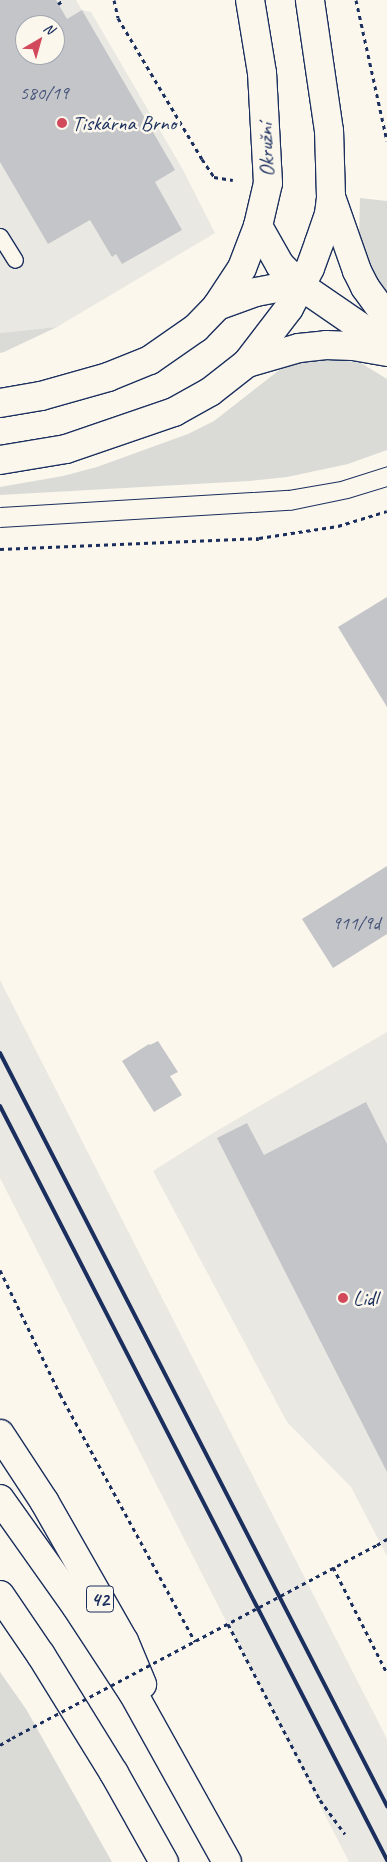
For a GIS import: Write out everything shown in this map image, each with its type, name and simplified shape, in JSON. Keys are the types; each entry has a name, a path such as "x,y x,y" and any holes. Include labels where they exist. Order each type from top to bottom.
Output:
{"main road":[{"name":"Okružní","path":"0,403 41,396 108,377 150,360 196,328 217,306 242,268 258,226 268,183 262,73 250,0"},
{"path":"0,460 66,449 138,426 174,412 210,392 248,362 284,315 301,286 319,243 329,214 331,197 329,131 310,0"},
{"path":"331,197 357,271 365,287 387,317"},
{"path":"258,226 280,265 301,286 387,345"},
{"path":"217,306 256,292 301,286"},
{"path":"248,362 299,348 326,345 354,346 387,352"},
{"name":"42","path":"0,1434 44,1501 124,1641 179,1773"},
{"name":"42","path":"0,1498 76,1606 133,1693 227,1862"},
{"path":"0,1596 52,1672 114,1773 164,1862"}],"lane":[{"path":"0,236 15,260"}],"path":[{"path":"58,4 64,0"},
{"path":"114,0 118,18 214,177 236,181"},
{"path":"356,0 387,141"},
{"path":"0,550 259,538 338,526 387,511"},
{"path":"0,1270 60,1394 195,1642"},
{"path":"0,1745 387,1540"},
{"path":"333,1567 387,1672"},
{"path":"228,1624 320,1800 345,1834"}],"shaded area":[{"path":"0,0 76,0 82,10 91,12 182,168 215,233 57,327 0,333"},
{"path":"360,198 387,201 387,293 376,281 359,239"},
{"path":"57,327 4,352 0,353 0,333"},
{"path":"324,358 361,363 387,379 387,450 348,464 287,477 249,481 0,495 0,487 63,476 97,467 188,434 214,421 278,371 292,364"},
{"path":"0,980 387,1739 387,1862 349,1862 0,1178"},
{"path":"387,1032 387,1556 351,1487 287,1422 153,1171 213,1133"},
{"path":"0,1672 26,1709 112,1862 0,1862"}],"building":[{"path":"0,0 56,0 65,15 15,15 15,65 65,65 65,16 67,19 82,10 175,170 155,182 182,230 122,264 116,254 112,257 90,220 48,244 0,162"},
{"path":"387,597 387,707 338,627"},
{"path":"387,866 387,934 333,968 302,919"},
{"path":"158,1041 178,1072 170,1076 182,1095 154,1112 122,1061 149,1044"},
{"name":"Lidl","path":"366,1102 387,1144 387,1472 217,1138 247,1123 264,1155"}],"tram line":[{"path":"0,507 288,490 340,481 387,466"},
{"path":"0,527 290,510 348,498 387,486"}],"railway":[{"path":"0,1053 387,1806"},
{"path":"0,1106 387,1860"}],"place":[{"name":"Tiskárna Brno","path":"62,123"},
{"name":"Lidl","path":"343,1298"}]}
